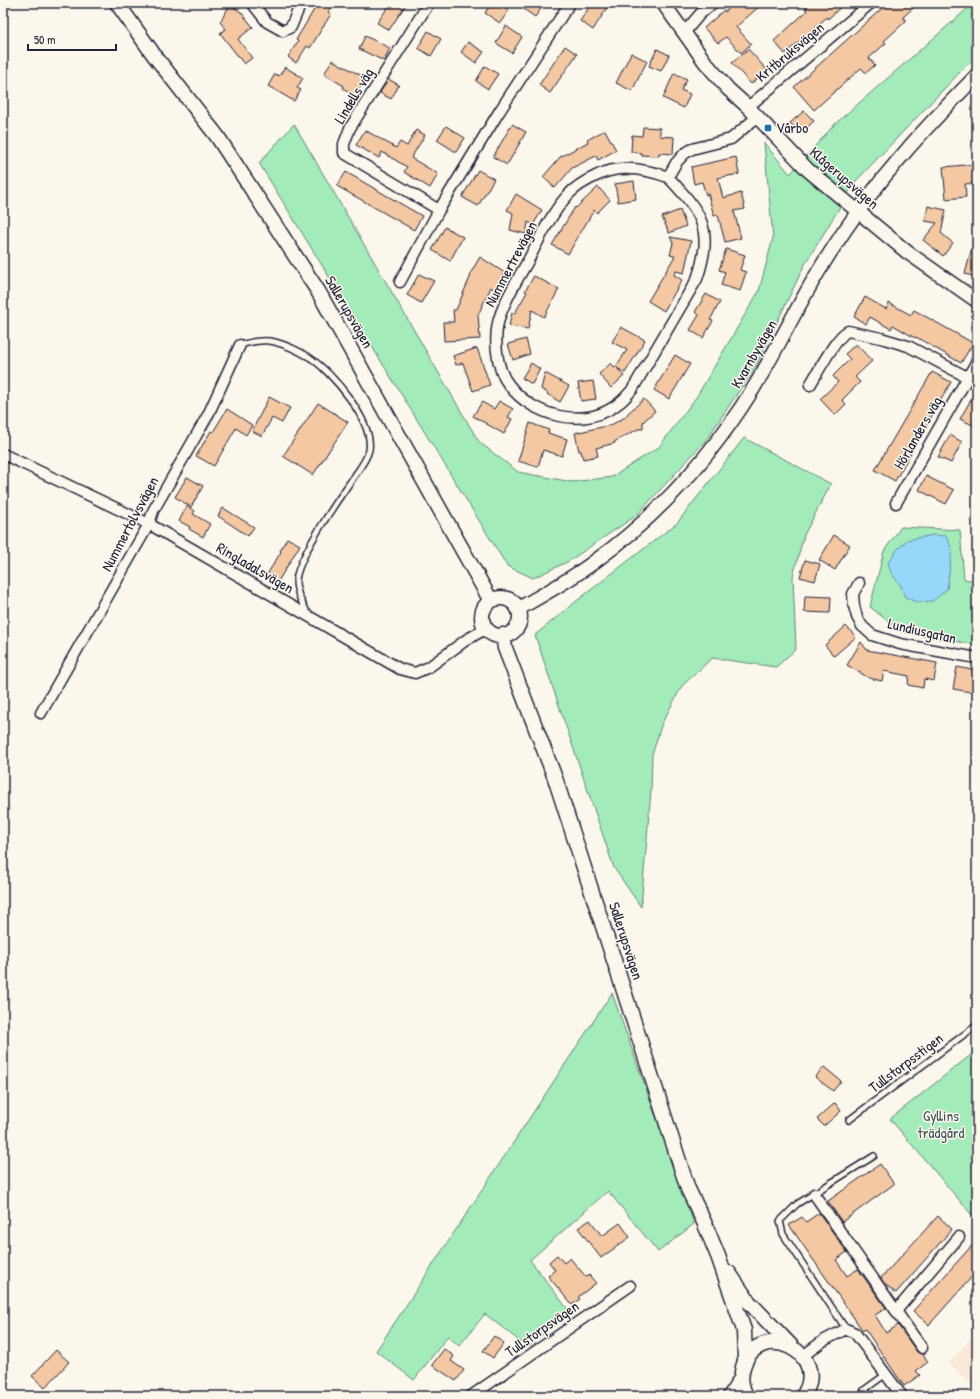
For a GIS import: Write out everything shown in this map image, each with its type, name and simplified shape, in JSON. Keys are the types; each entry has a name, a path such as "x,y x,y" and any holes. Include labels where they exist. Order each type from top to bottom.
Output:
{"main road":[{"name":"Sallerupsvägen","path":"108,3 154,55"},
{"name":"Sallerupsvägen","path":"117,3 154,55 217,136 318,290 491,601"},
{"path":"500,598 507,598 518,609 520,618 518,624 510,633 503,635 494,634 487,628 483,620 485,608 491,601 500,598"},
{"name":"Sallerupsvägen","path":"503,635 505,648 555,778 688,1189 718,1256 744,1330 745,1358 740,1376"},
{"name":"Sallerupsvägen","path":"718,1256 748,1301 797,1351 808,1367 810,1379 807,1391 803,1396"},
{"path":"745,1358 754,1349 766,1343 780,1343 797,1351"},
{"path":"740,1376 741,1386 746,1396"}],"street":[{"path":"252,3 267,22 282,31 291,27 301,3"},
{"name":"Lindells väg","path":"429,3 350,128 344,144 344,153 439,210"},
{"path":"400,282 439,210 499,112 570,3"},
{"name":"Klågerupsvägen","path":"663,3 705,62 724,84 808,170 906,252 977,301"},
{"path":"684,34 700,14 713,3"},
{"name":"Kritbruksvägen","path":"748,107 871,3"},
{"name":"Kvarnbyvägen","path":"518,609 560,585 595,562 632,532 669,498 698,466 731,422 752,390 823,264 858,212 906,151 977,75"},
{"path":"668,177 676,163 684,154 692,149 731,139 757,117"},
{"name":"Nummertrevägen","path":"617,168 654,172 668,177 696,209 703,223 705,236 702,264 697,279 632,390 620,403 605,412 590,417 572,419 537,409 522,398 508,384 496,350 496,330 500,313 532,252 560,205 569,194 582,183 599,174 617,168"},
{"path":"810,386 837,342 844,332 848,331 881,338 908,346 967,378"},
{"name":"Nummertolvsvägen","path":"41,713 149,524 153,511 208,415 240,345"},
{"name":"Hörlanders väg","path":"896,503 977,361"},
{"name":"Ringladalsvägen","path":"3,454 149,524 400,669 415,672 429,667 447,653 487,628"},
{"name":"Lundiusgatan","path":"859,583 853,594 854,606 857,617 862,626 872,635 900,644 977,658"},
{"path":"814,1194 922,1348"},
{"path":"896,1311 959,1237"},
{"name":"Tullstorpsvägen","path":"472,1396 630,1286"},
{"path":"797,1351 823,1342 846,1329 855,1333 902,1396"},
{"path":"728,1396 740,1376"}],"lane":[{"path":"240,345 256,341 275,342 309,357 334,378 358,410 370,436 369,451 335,504 299,569 296,582 300,599 310,618"},
{"name":"Tullstorpsstigen","path":"849,1120 977,1025"},
{"path":"846,1329 783,1234 780,1221 797,1204 874,1156"},
{"path":"868,1396 864,1390 886,1374"}],"shaded area":[{"path":"977,1331 977,1389 949,1363"}],"green space":[{"path":"974,3 977,3 977,56 855,182 804,266 756,366 706,440 637,515 569,561 533,578 507,566 259,163 294,124 479,442 518,472 572,482 612,477 659,447 697,396 759,291 773,238 764,143 790,174 835,124"},
{"path":"744,438 831,484 804,535 793,576 796,649 776,667 712,658 682,686 662,723 652,755 651,791 641,907 614,868 535,635 677,523"},
{"path":"901,527 960,530 964,579 977,581 977,645 902,632 870,607 884,551"},
{"path":"612,993 694,1224 658,1252 608,1191 530,1260 570,1312 527,1347 485,1314 459,1346 448,1336 414,1380 376,1351"},
{"name":"Gyllins trädgård","path":"977,1050 977,1221 890,1119"}],"water":[{"path":"933,535 946,536 952,549 947,589 933,601 916,602 905,597 901,586 891,573 888,563 897,550 907,540"}],"building":[{"path":"318,3 334,3 328,12 331,14 310,48 307,46 296,63 288,57 298,41 296,40"},
{"path":"391,3 407,3 389,30 377,23"},
{"path":"491,3 499,3 509,10 500,23 485,13"},
{"path":"515,3 545,3 535,17"},
{"path":"592,3 610,3 593,30 580,21"},
{"path":"735,3 763,3 736,27 751,44 741,53 726,37 718,43 704,28 724,10 725,12"},
{"path":"812,3 845,3 785,54 774,41 807,11 805,9"},
{"path":"888,3 919,3 903,17 906,21 884,41 886,43 869,58 875,65 866,73 861,68 814,110 794,87"},
{"path":"230,5 241,12 253,27 238,39 252,58 244,64 220,33 226,29 220,22"},
{"path":"506,26 522,37 512,53 496,43"},
{"path":"428,31 441,39 431,56 418,48"},
{"path":"365,36 390,48 384,61 359,49"},
{"path":"468,42 484,52 476,63 461,52"},
{"path":"565,46 577,54 550,93 539,85"},
{"path":"657,49 669,55 661,71 649,66"},
{"path":"748,49 767,70 751,84 732,63"},
{"path":"631,53 647,61 632,91 616,83"},
{"path":"332,60 366,78 355,96 343,88 344,86 324,74"},
{"path":"485,66 498,74 488,89 476,81"},
{"path":"285,67 303,78 297,88 301,90 294,101 268,86 275,74 279,76"},
{"path":"674,73 687,79 681,90 690,94 684,108 663,98"},
{"path":"388,79 399,85 391,99 380,93"},
{"path":"804,111 814,121 800,134 790,123"},
{"path":"512,124 526,132 507,165 493,157"},
{"path":"446,126 465,138 456,152 437,140"},
{"path":"643,127 660,128 660,136 674,137 673,154 659,153 659,156 641,155 641,153 631,152 632,135 642,136"},
{"path":"365,130 396,148 400,142 407,146 416,130 425,135 411,158 438,174 430,188 404,172 407,167 382,152 379,158 356,145"},
{"path":"605,130 616,150 598,160 596,156 572,168 555,188 543,177 560,157 588,142 587,140"},
{"path":"736,157 739,174 718,178 723,198 741,193 745,209 734,211 741,238 725,242 718,215 714,216 708,194 706,195 702,182 694,184 691,167"},
{"path":"977,164 977,183 965,184 966,197 946,199 943,167"},
{"path":"478,170 494,179 478,206 462,197"},
{"path":"346,172 422,216 414,230 337,186"},
{"path":"634,181 636,199 618,202 615,184"},
{"path":"598,187 610,200 597,213 594,210 568,254 552,245 575,207 576,208"},
{"path":"516,194 542,210 533,225 528,222 526,234 510,230 513,213 507,210"},
{"path":"928,206 946,210 941,233 953,243 943,256 923,240 937,223 925,221"},
{"path":"680,210 686,226 669,233 662,217"},
{"path":"445,227 463,237 450,261 432,250"},
{"path":"670,237 691,241 684,273 676,271 674,275 682,280 664,311 648,301 675,256 670,255 673,243"},
{"path":"974,240 977,240 977,277 965,274"},
{"path":"726,249 745,255 740,270 746,272 740,291 721,285 725,272 719,270"},
{"path":"480,257 505,273 494,290 491,287 478,315 480,339 444,341 443,322 454,322 453,310 456,310 471,275 470,274"},
{"path":"419,274 434,281 421,303 407,295"},
{"path":"534,276 559,289 544,317 532,310 528,329 509,326 512,313 515,313"},
{"path":"706,294 720,302 710,320 713,321 703,338 690,330 699,315 695,312"},
{"path":"865,297 886,309 889,303 911,315 914,310 973,343 961,363 893,325 891,329 870,317 866,324 854,317"},
{"path":"621,327 645,340 625,373 617,368 624,376 611,388 599,374 611,363 615,368 627,350 612,342"},
{"path":"526,339 530,354 513,360 508,344"},
{"path":"856,344 872,361 855,377 860,382 842,400 846,404 835,415 820,399 838,382 833,376 850,359 845,354"},
{"path":"477,348 490,385 473,391 463,363 456,365 453,356"},
{"path":"675,355 690,364 669,399 654,390"},
{"path":"531,363 540,369 532,384 522,378"},
{"path":"932,372 951,382 895,481 875,470"},
{"path":"545,373 569,386 560,402 541,389"},
{"path":"593,381 596,399 581,401 578,383"},
{"path":"977,389 977,427 960,419"},
{"path":"269,397 290,408 282,423 272,418 262,436 252,431"},
{"path":"644,399 655,411 643,422 643,429 638,429 614,442 615,443 596,448 598,456 583,459 581,451 579,451 575,433 611,425 627,416 627,414"},
{"path":"499,401 513,409 508,417 512,419 504,434 473,416 482,402 494,409"},
{"path":"318,403 348,422 313,475 283,456"},
{"path":"227,409 252,425 246,435 236,428 214,466 196,456 211,431 213,432"},
{"path":"530,423 549,430 548,433 567,439 562,456 543,450 538,467 518,461"},
{"path":"950,435 962,442 951,463 938,457"},
{"path":"926,476 954,490 946,504 919,490"},
{"path":"187,477 203,486 191,507 175,497"},
{"path":"187,506 195,511 193,514 210,524 203,537 179,521"},
{"path":"223,508 254,527 248,536 218,516"},
{"path":"834,535 850,545 835,570 819,560"},
{"path":"287,538 300,545 277,583 266,576 281,552 280,551"},
{"path":"805,560 820,564 815,581 800,577"},
{"path":"805,596 831,597 830,613 804,612"},
{"path":"846,626 856,637 834,656 825,645"},
{"path":"861,642 867,650 937,663 934,681 924,679 923,688 908,685 909,676 884,671 882,681 869,678 847,665"},
{"path":"957,667 977,671 977,693 953,689"},
{"path":"824,1067 841,1081 833,1091 815,1077"},
{"path":"835,1103 841,1111 824,1126 817,1119"},
{"path":"880,1164 894,1184 842,1222 828,1201"},
{"path":"819,1213 847,1252 836,1260 847,1276 858,1269 886,1308 875,1315 886,1333 898,1325 917,1352 923,1354 928,1362 916,1371 920,1375 904,1386 865,1329 863,1331 789,1225 802,1217 806,1222"},
{"path":"938,1216 952,1229 896,1293 884,1283 881,1278"},
{"path":"590,1220 602,1236 620,1223 630,1237 601,1258 578,1228"},
{"path":"977,1240 977,1271 929,1325 913,1311"},
{"path":"557,1255 564,1263 570,1258 586,1277 589,1275 596,1283 578,1297 580,1299 572,1305 548,1276 555,1270 549,1262"},
{"path":"494,1336 504,1343 493,1358 483,1351"},
{"path":"444,1349 454,1356 451,1361 464,1370 456,1381 432,1365"},
{"path":"56,1350 69,1362 45,1388 32,1376"}],"place":[{"name":"Vårbo","path":"768,128"}]}
